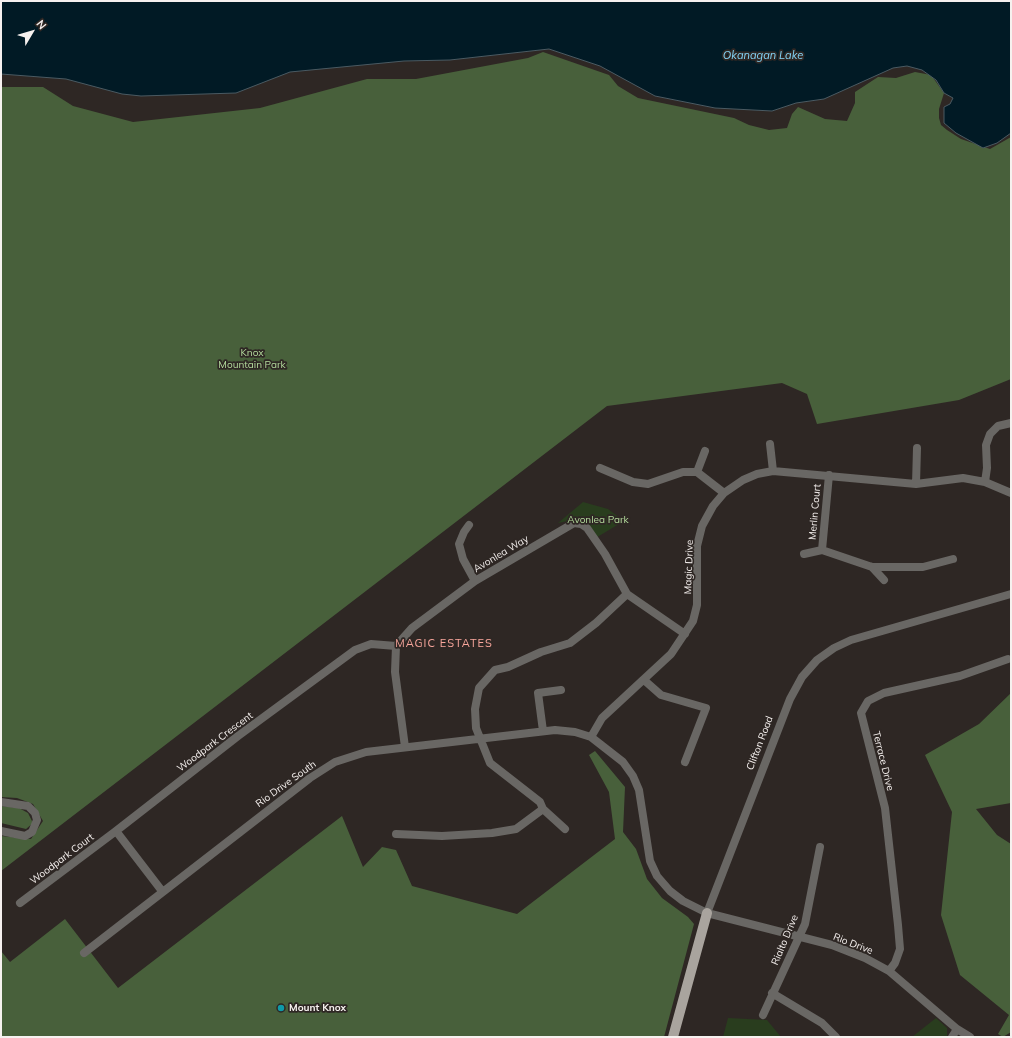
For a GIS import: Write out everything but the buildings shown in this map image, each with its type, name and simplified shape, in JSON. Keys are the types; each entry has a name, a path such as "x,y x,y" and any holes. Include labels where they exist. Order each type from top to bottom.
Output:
{"main road":[{"name":"Clifton Road","path":"673,1037 707,913"}],"street":[{"path":"985,482 987,468 986,445 990,434 998,426 1011,423"},
{"path":"770,444 773,471"},
{"path":"916,484 917,448"},
{"path":"697,472 705,451"},
{"path":"600,468 633,482 648,484 683,472 697,472 724,493"},
{"name":"Magic Drive","path":"591,737 602,718 670,654 693,621 697,605 697,546 702,526 724,493 743,480 756,474 773,471 916,484 963,478 985,482 1011,493"},
{"name":"Merlin Court","path":"822,550 829,475"},
{"name":"Avonlea Way","path":"396,646 412,628 475,581 574,523 581,524 587,528 605,554 627,594 685,634"},
{"path":"469,525 459,544 463,559 475,581"},
{"name":"Merlin Court","path":"804,554 822,550 872,567 923,567 953,559"},
{"name":"Merlin Court","path":"872,567 884,580"},
{"path":"565,829 543,809 540,802 490,763 476,728 474,708 479,688 495,670 508,667 541,652 570,643 596,623 627,594"},
{"name":"Clifton Road","path":"707,913 790,699 802,677 817,660 834,648 851,640 1011,594"},
{"name":"Woodpark Crescent","path":"116,831 238,736 355,650 371,644 396,646"},
{"path":"396,646 395,672 405,747"},
{"name":"Terrace Drive","path":"889,971 895,963 900,949 898,925 885,808 861,713 868,701 884,693 960,676 1008,659"},
{"path":"644,680 661,695 706,708 685,762"},
{"path":"543,731 538,693 561,690"},
{"name":"Rio Drive South","path":"84,953 162,891 310,778 335,762 366,752 555,730 575,732 591,737 613,752 623,762 633,776 639,790 643,808 646,847 650,861 657,876 670,891 683,901 707,913"},
{"path":"1,802 28,806 35,813 37,820 32,832 25,836 1,831"},
{"path":"396,834 442,836 492,833 516,829 543,809"},
{"path":"116,831 162,891"},
{"name":"Woodpark Court","path":"20,903 116,831"},
{"name":"Rialto Drive","path":"763,1015 805,924 820,847"},
{"name":"Rio Drive","path":"707,913 800,937 850,952 889,971 957,1028 970,1037"},
{"path":"772,993 822,1023 836,1037"},
{"path":"952,1037 957,1028"}],"green space":[{"name":"Knox Mountain Park","path":"543,52 609,75 618,86 638,98 734,118 749,125 769,130 787,128 792,114 798,107 825,119 847,121 855,103 855,92 878,77 896,78 915,72 931,75 944,93 939,109 939,118 941,125 947,130 961,139 990,149 1011,137 1011,379 959,400 817,424 807,394 782,383 607,406 1,871 1,836 31,839 43,821 33,804 17,798 1,797 1,87 43,87 73,106 133,122 260,108 367,79 416,79 528,58"},
{"name":"Avonlea Park","path":"583,502 608,509 624,521 594,539 573,520 558,523"},
{"path":"1011,693 1011,803 976,809 997,835 1011,844 1011,1032 1003,1037 998,1034 1009,1015 960,975 941,915 952,812 925,755 979,724"},
{"path":"595,751 625,787 623,832 636,849 647,879 662,898 688,917 694,924 664,1037 1,1037 1,951 10,962 65,919 118,988 342,816 363,867 382,847 396,850 412,886 517,914 615,839 609,792 589,755"},
{"path":"1,806 19,808 28,813 33,823 26,829 1,823"},
{"path":"728,1018 767,1020 781,1037 723,1037"},
{"path":"936,1018 947,1028 947,1037 912,1037"}],"water":[{"name":"Okanagan Lake","path":"1,1 1011,1 1011,133 997,143 983,148 956,133 944,123 944,107 950,104 953,98 944,93 936,80 922,70 907,66 893,68 824,99 796,103 772,111 715,108 655,96 600,66 549,49 450,60 404,61 290,72 236,93 141,96 122,94 66,79 1,74"}],"place":[{"name":"Mount Knox","path":"281,1008"}],"district":[{"name":"MAGIC ESTATES","path":"444,644"}]}
